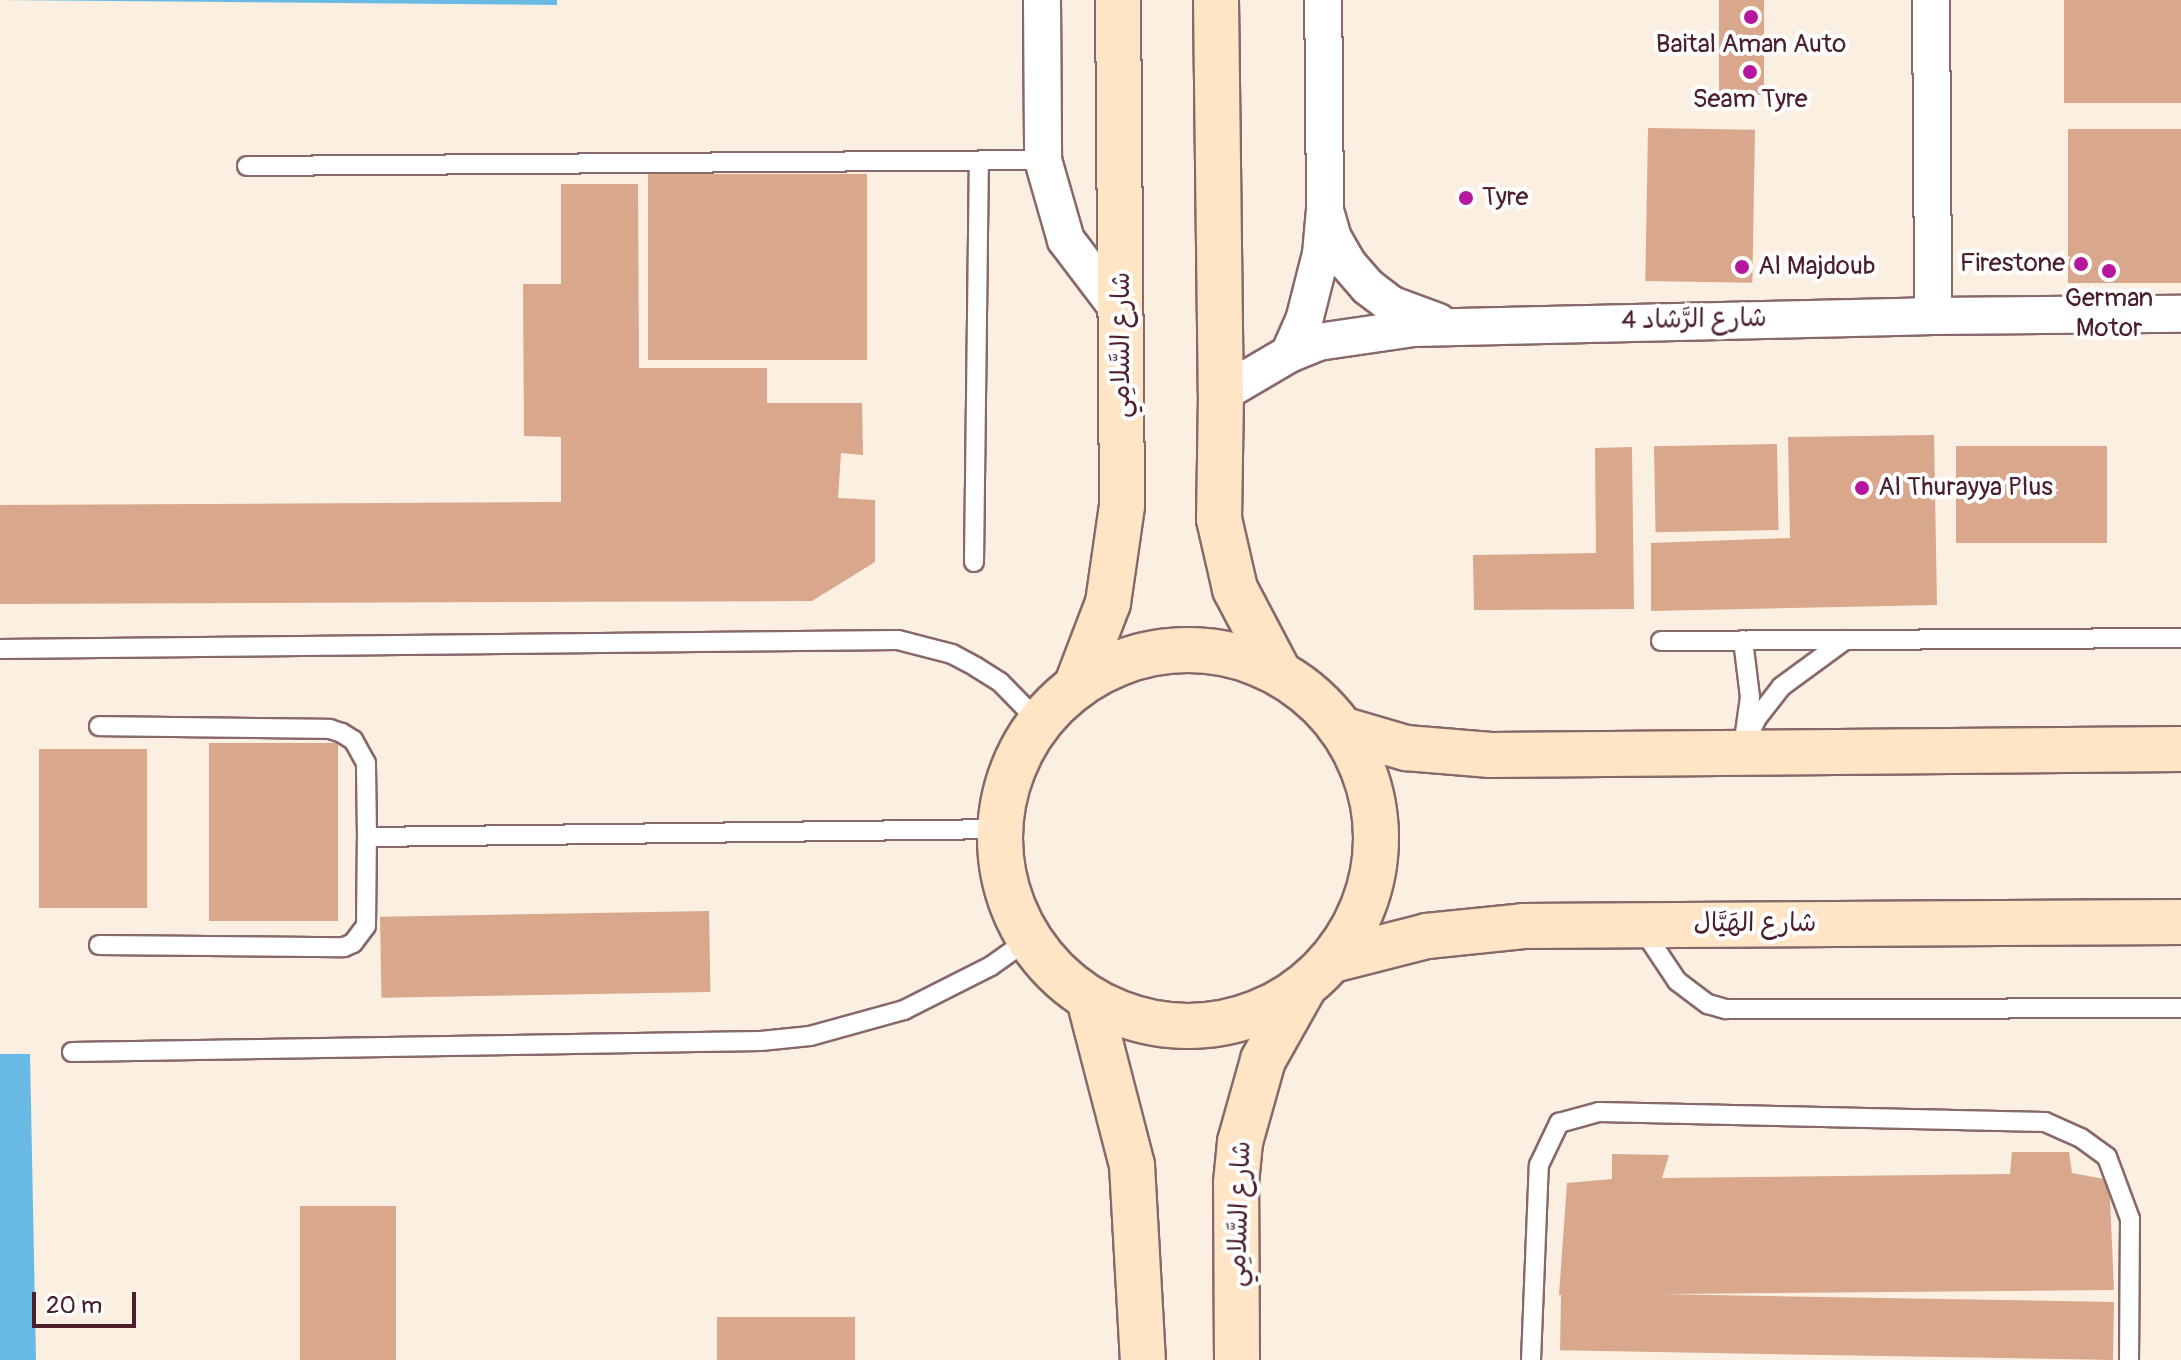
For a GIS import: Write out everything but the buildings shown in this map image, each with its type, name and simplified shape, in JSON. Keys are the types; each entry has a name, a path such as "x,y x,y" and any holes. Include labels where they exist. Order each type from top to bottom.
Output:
{"street":[{"path":"1042,0 1043,160 1066,240 1123,315"},
{"name":"شارع السَّلامِي","path":"1077,684 1108,603 1122,506 1123,315 1118,0"},
{"path":"1216,0 1221,394 1219,519 1235,589 1278,671"},
{"path":"1289,354 1304,321 1318,266 1325,209 1323,0"},
{"path":"1931,0 1933,316"},
{"path":"1325,209 1333,238 1348,264 1368,287 1392,305 1419,317 1451,325"},
{"name":"شارع الرَّشاد 4","path":"1221,394 1289,354 1318,342 1354,334 1451,325 2181,314"},
{"path":"1278,671 1229,652 1176,648 1124,659 1077,684 1039,722 1015,762 1002,806 1000,852 1009,898 1029,939 1056,972 1089,999 1133,1019 1180,1027 1228,1023 1273,1007 1319,973"},
{"name":"شارع السَّلامِي","path":"1237,1360 1236,1197 1240,1142 1263,1060 1359,918 1373,871 1376,834 1366,774 1344,730 1314,697 1278,671"},
{"path":"1344,730 1406,748 1491,755 2181,749"},
{"name":"شارع الهَيَّال","path":"1319,973 1379,946 1475,929 2181,922"},
{"path":"1089,999 1132,1165 1136,1349"}],"lane":[{"path":"247,166 1043,160"},
{"path":"974,562 979,161"},
{"path":"1661,641 2181,638"},
{"path":"0,649 898,640 938,650 976,667 1000,682 1039,722"},
{"path":"1741,753 1750,697 1743,640"},
{"path":"1741,753 1757,718 1781,687 1845,640"},
{"path":"99,726 330,729 342,733 353,740 366,763 367,837 366,926 353,943 344,947 99,945"},
{"path":"367,837 1001,829"},
{"path":"1639,925 1677,981 1700,999 1726,1009 2181,1008"},
{"path":"72,1052 761,1041 810,1036 904,1010 981,972 1029,939"},
{"path":"1531,1360 1539,1165 1559,1123 1599,1112 2045,1122 2081,1138 2107,1157 2130,1219 2129,1360"}],"water":[{"path":"0,0 557,0 557,5"},
{"path":"0,1054 30,1054 36,1360 0,1360"}],"place":[{"name":"Baital Aman Auto","path":"1751,17"},
{"name":"Seam Tyre","path":"1750,72"},
{"name":"Tyre","path":"1466,198"},
{"name":"Firestone","path":"2081,264"},
{"name":"Al Majdoub","path":"1742,267"},
{"name":"German Motor","path":"2109,271"},
{"name":"Al Thurayya Plus","path":"1862,488"}]}
